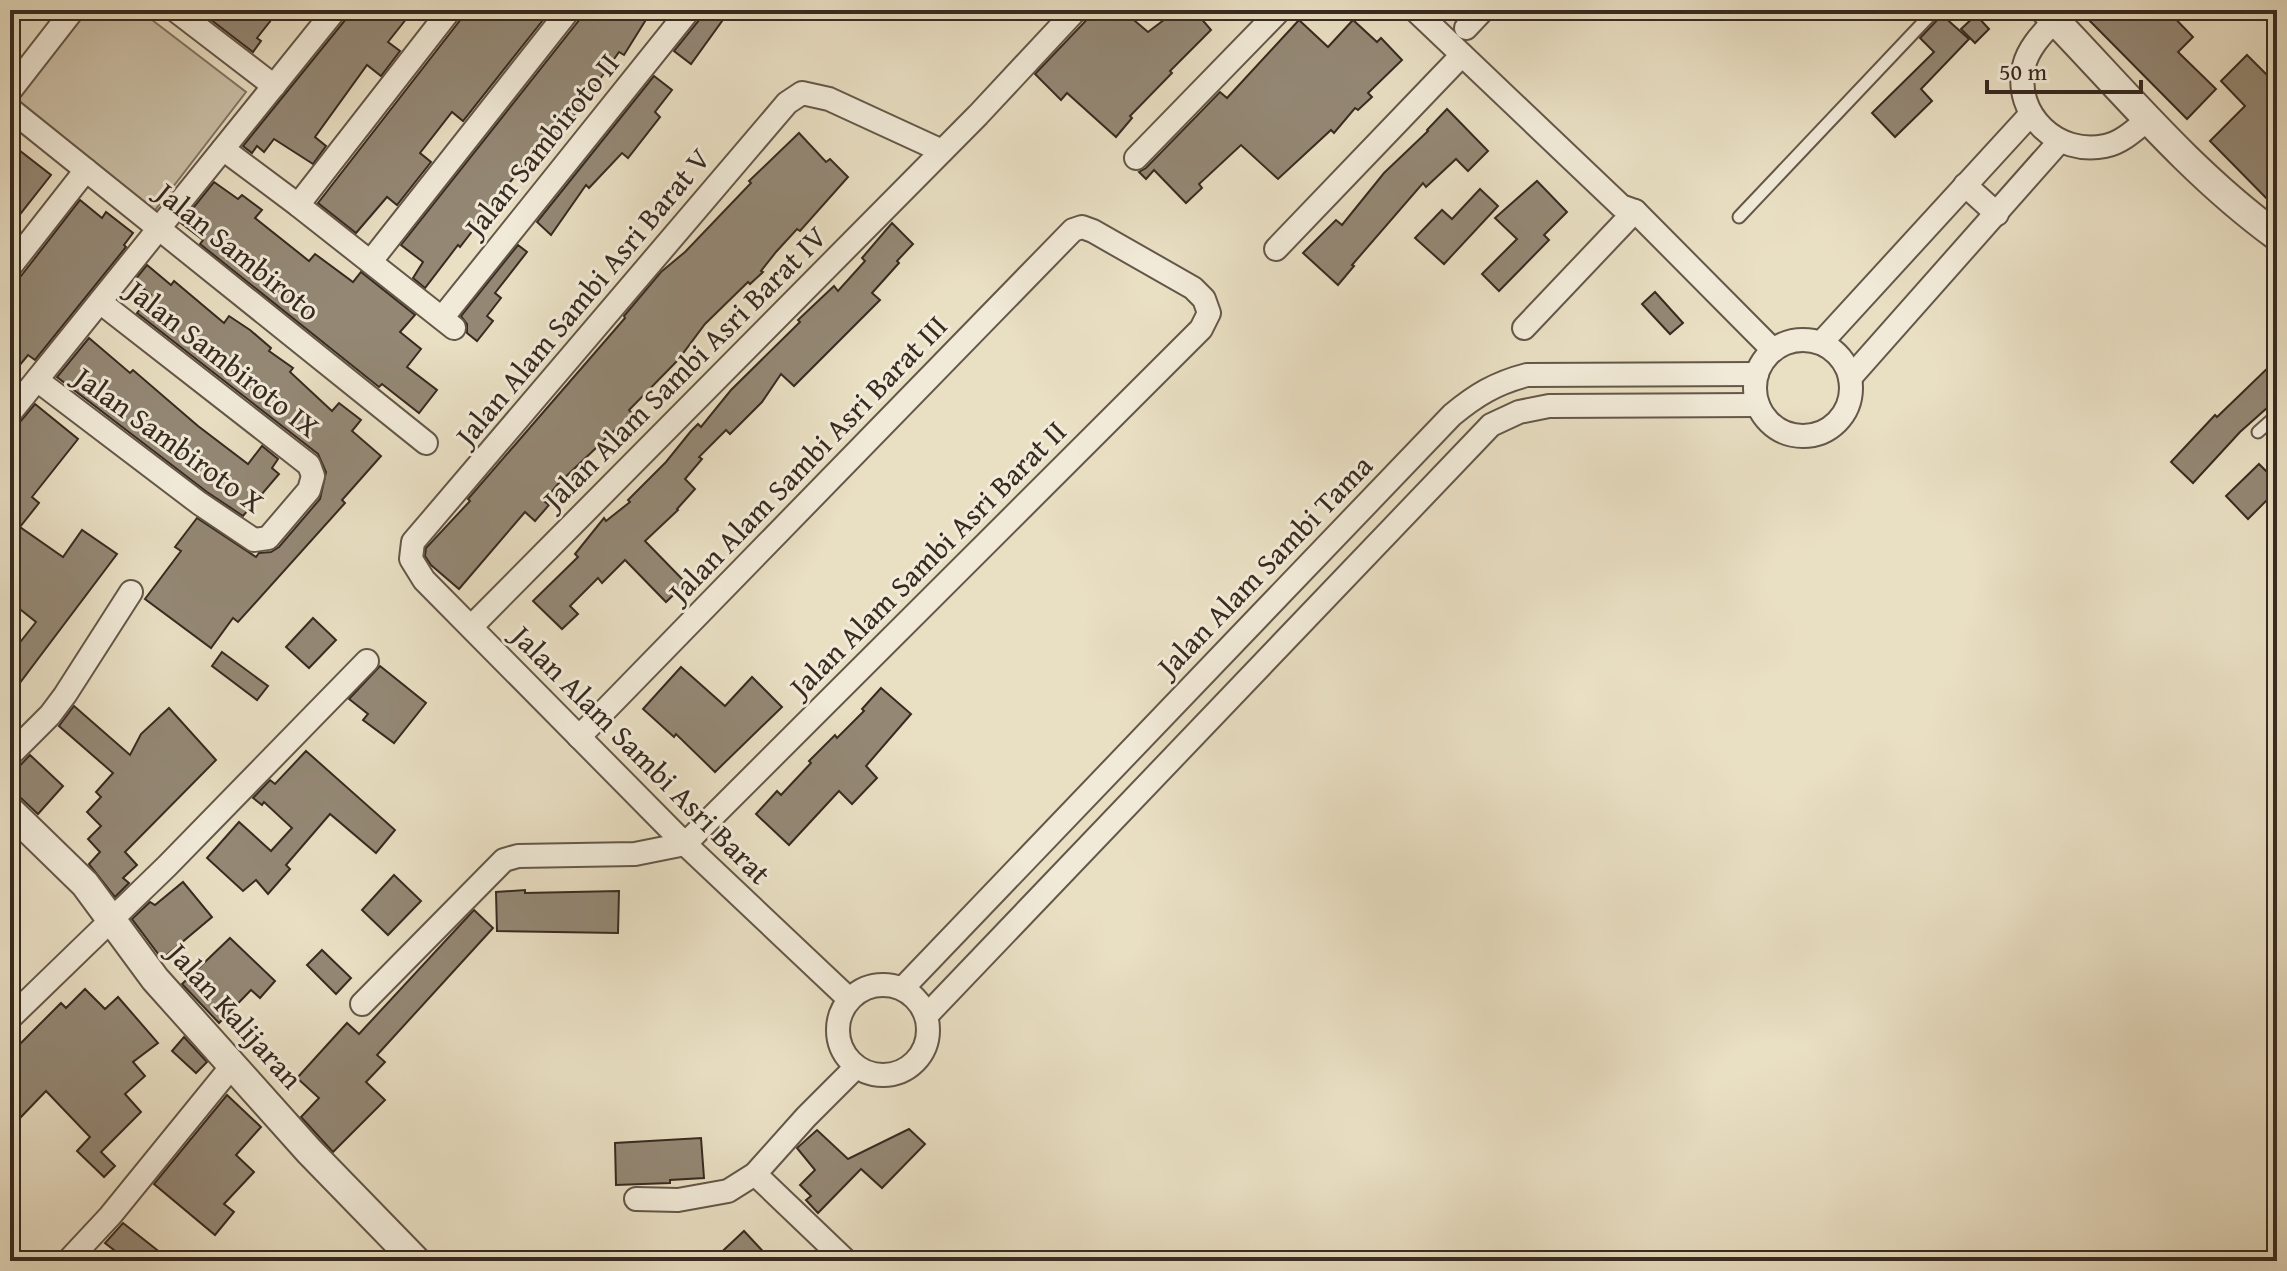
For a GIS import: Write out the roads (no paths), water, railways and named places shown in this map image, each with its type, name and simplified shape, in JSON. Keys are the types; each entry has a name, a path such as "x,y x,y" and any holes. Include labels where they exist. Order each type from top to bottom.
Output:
{"street":[{"path":"175,10 199,17 274,86"},
{"path":"10,413 335,10"},
{"path":"298,205 450,10"},
{"path":"371,261 569,10"},
{"name":"Jalan Sambiroto II","path":"223,149 448,323 689,10"},
{"name":"Jalan Alam Sambi Asri Barat IV","path":"471,627 978,115 1076,10"},
{"path":"1136,158 1280,10"},
{"path":"1415,10 1627,213 1765,361"},
{"path":"1466,28 1483,10"},
{"path":"10,91 63,13"},
{"path":"2147,120 2131,134 2108,146 2083,149 2059,142 2030,115 2022,92 2024,65 2048,13 2147,120 2232,200 2277,236"},
{"path":"1276,249 1462,55"},
{"name":"Jalan Alam Sambi Asri Barat V","path":"413,542 787,103 802,93 829,99 946,147"},
{"name":"Jalan Sambiroto","path":"10,109 426,443"},
{"path":"1821,343 2030,115"},
{"path":"1850,378 2059,142"},
{"path":"10,267 86,170"},
{"path":"1965,185 1997,214"},
{"path":"1524,328 1627,213"},
{"name":"Jalan Alam Sambi Asri Barat III","path":"579,737 1073,230 1082,227 1193,288 1204,299 1209,313"},
{"name":"Jalan Sambiroto IX","path":"100,302 309,465 313,476 309,490 268,538"},
{"name":"Jalan Alam Sambi Asri Barat II","path":"685,844 1201,329 1209,313"},
{"path":"1796,341 1821,343 1835,352 1850,378 1846,409 1837,422 1824,431 1808,436 1793,435 1778,429 1766,419 1758,405 1755,390 1765,361 1796,341"},
{"name":"Jalan Alam Sambi Tama","path":"903,988 1441,426 1475,395 1500,382 1527,375 1765,361"},
{"name":"Jalan Sambiroto X","path":"37,380 242,534 254,540 268,538"},
{"path":"927,1015 1491,425 1519,412 1549,406 1758,405"},
{"name":"Jalan Alam Sambi Asri Barat","path":"413,542 411,559 424,580 685,844 849,999"},
{"path":"10,755 50,715 65,695 131,592"},
{"path":"10,1018 112,920 367,661"},
{"name":"Jalan Kalijaran","path":"10,811 85,884 155,979 232,1066 416,1261"},
{"path":"362,1004 504,860 518,856 635,854 685,844"},
{"path":"884,983 903,988 922,1004 927,1015 927,1041 922,1054 899,1073 869,1073 856,1067 845,1056 837,1027 849,999 874,985 884,983"},
{"path":"68,1261 110,1216 232,1066"},
{"path":"636,1199 678,1200 728,1191 755,1174 856,1067"},
{"path":"755,1174 846,1261"}],"lane":[{"path":"1739,217 1935,10"},
{"path":"2258,432 2277,415"}]}
